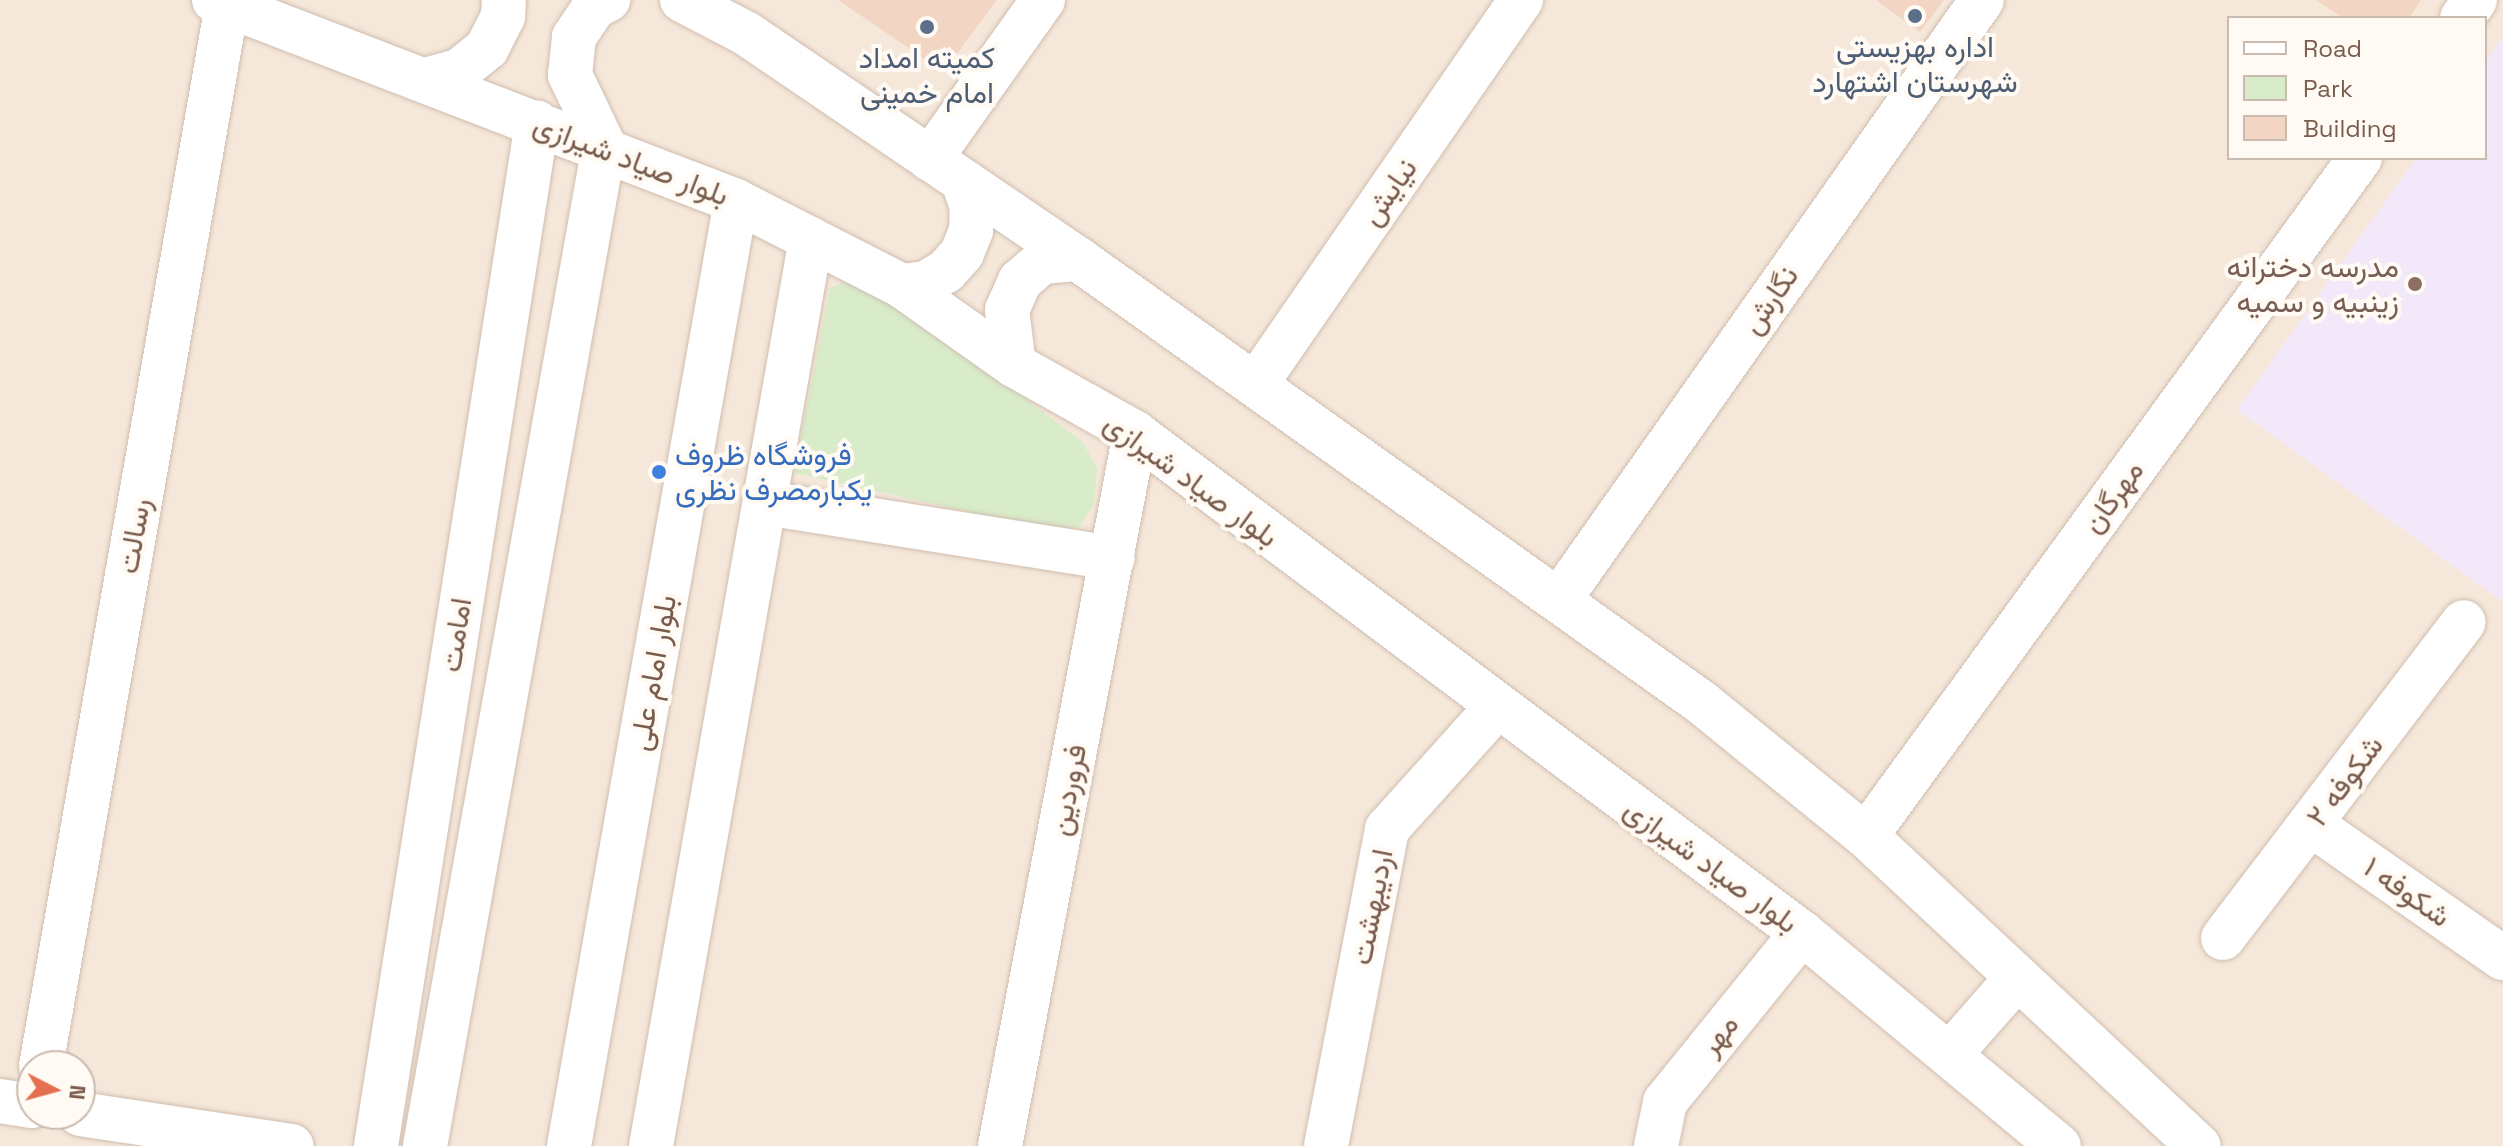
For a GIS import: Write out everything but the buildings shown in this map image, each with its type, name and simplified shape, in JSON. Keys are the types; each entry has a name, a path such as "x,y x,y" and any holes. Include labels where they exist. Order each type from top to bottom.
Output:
{"street":[{"path":"426,80 460,70 487,48 503,17 504,0"},
{"path":"604,146 570,75 574,37 594,7 608,0"},
{"path":"682,0 750,17 947,172 1256,384 1701,702 1866,836 2016,979 2199,1146"},
{"path":"947,172 1043,0"},
{"name":"نیایش","path":"1256,384 1521,0"},
{"name":"نگارش","path":"1559,600 1982,0"},
{"name":"بلوار صیاد شیرازی","path":"220,2 604,146 736,201 902,286 1014,365 1135,433 1802,933 1951,1053 2059,1146"},
{"name":"رسالت","path":"44,1050 220,2"},
{"name":"امامت","path":"376,1146 537,123"},
{"name":"امامت","path":"425,1146 604,146"},
{"name":"مهرگان","path":"1866,836 2359,160"},
{"path":"902,286 926,283 946,271 962,253 971,231 972,207 947,172"},
{"name":"بلوار امام علی","path":"569,1146 736,201"},
{"path":"651,1146 811,239"},
{"path":"1014,365 1007,310 1020,281 1042,262 1078,259"},
{"name":"فروردین","path":"1000,1146 1135,433"},
{"path":"765,503 1113,558"},
{"name":"شکوفه ۲","path":"2223,938 2464,622"},
{"name":"اردیبهشت","path":"1326,1146 1387,829 1497,707"},
{"name":"شکوفه ۱","path":"2312,825 2503,958"},
{"name":"مهر","path":"1656,1146 1665,1102 1802,933"},
{"path":"1951,1053 2016,979"},
{"path":"96,1116 292,1146"}],"shaded area":[{"path":"0,0 2503,0 2503,1146 0,1146"},
{"name":"مدرسه دخترانه زینبیه و سمیه","path":"2503,36 2503,602 2237,410 2415,160 2487,160 2487,59"}],"green space":[{"path":"861,275 1082,441 1097,468 1094,503 1079,527 1055,531 794,473 830,288"}],"place":[{"name":"اداره بهزیستی شهرستان اشتهارد","path":"1915,16"},
{"name":"کمیته امداد امام خمینی","path":"927,27"},
{"name":"مدرسه دخترانه زینبیه و سمیه","path":"2415,284"},
{"name":"فروشگاه ظروف یکبارمصرف نظری","path":"659,472"}]}
